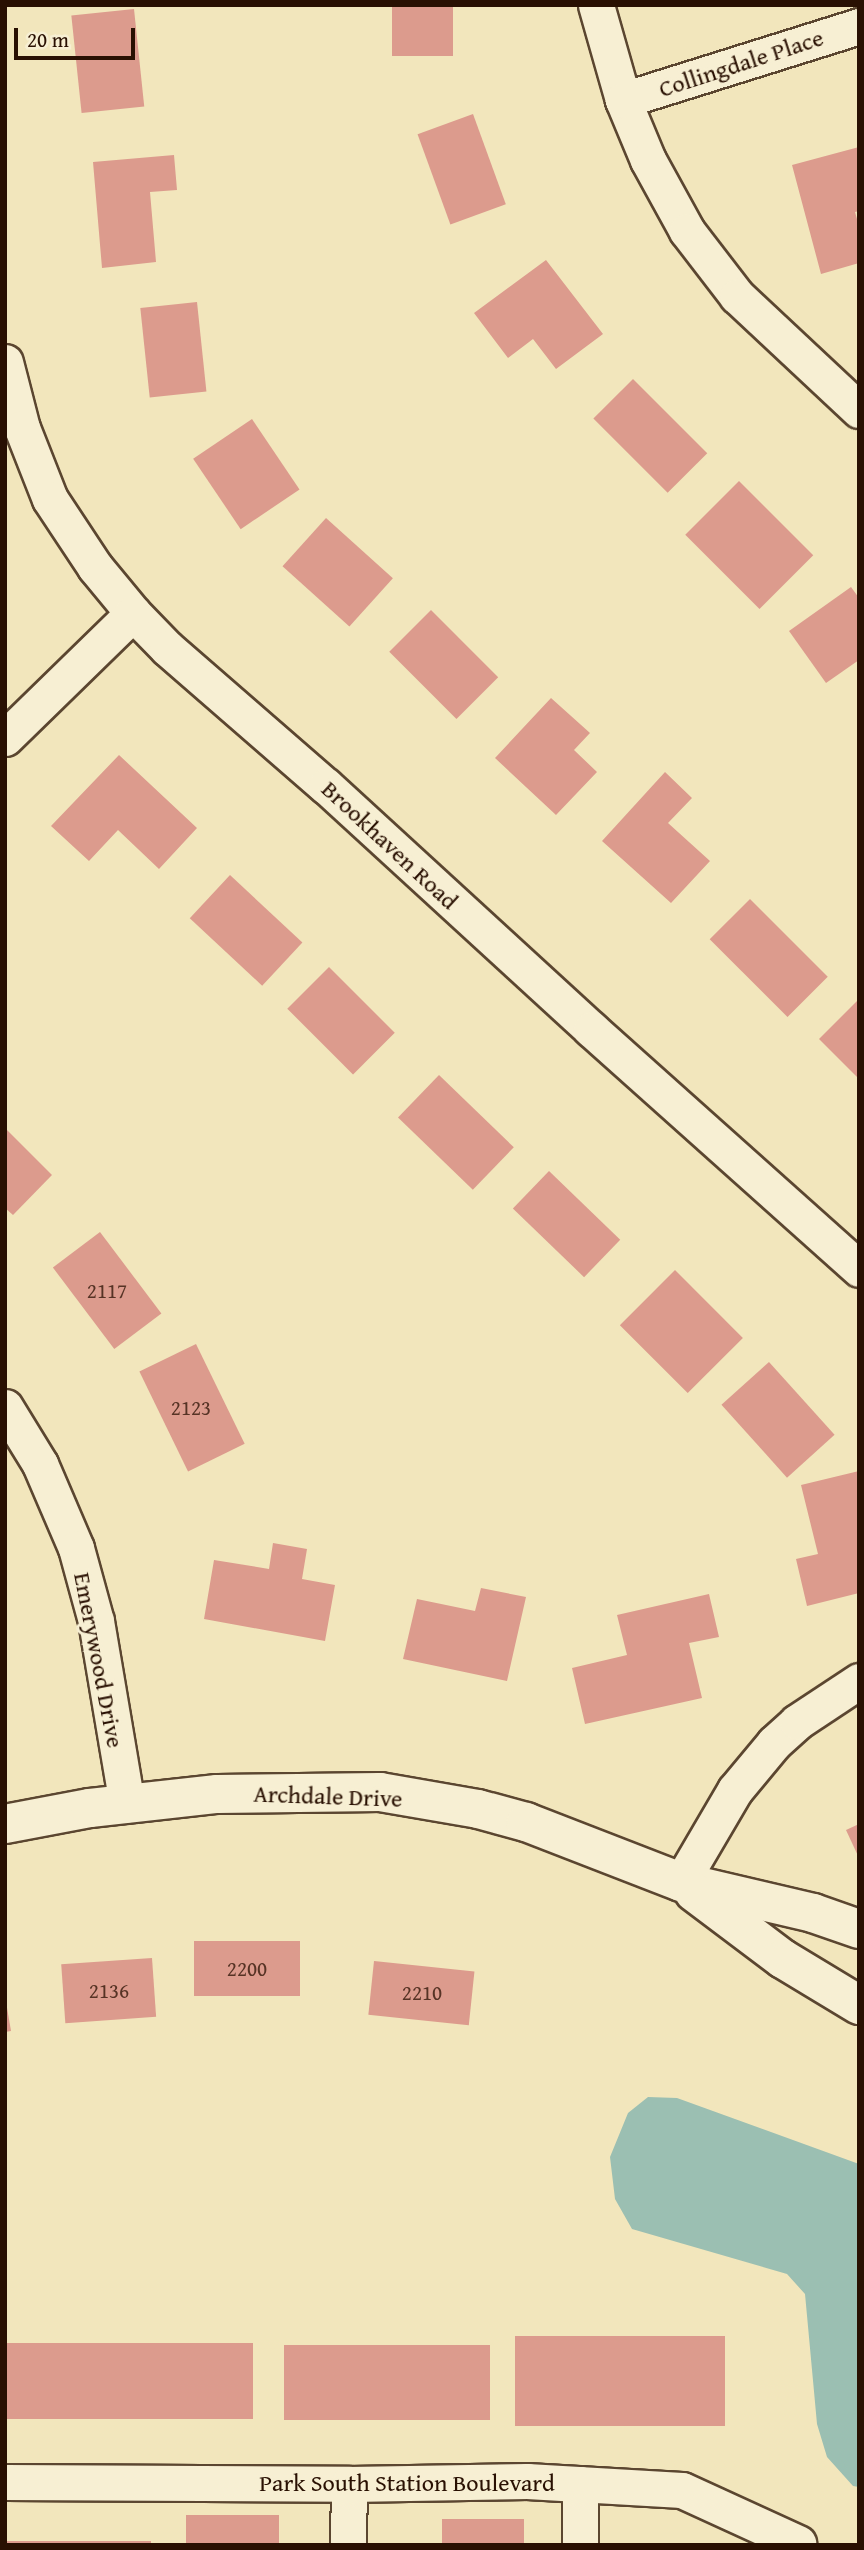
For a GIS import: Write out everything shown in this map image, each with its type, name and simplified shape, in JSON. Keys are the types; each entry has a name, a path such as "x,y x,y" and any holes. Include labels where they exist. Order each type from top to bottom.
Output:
{"street":[{"path":"596,5 623,100 648,160 687,231 737,296 859,410"},
{"name":"Collingdale Place","path":"623,100 859,26"},
{"name":"Brookhaven Road","path":"5,362 22,428 50,499 95,567 133,613 167,648 327,786 591,1029 859,1269"},
{"path":"5,738 133,613"},
{"name":"Emerywood Drive","path":"5,1407 40,1464 76,1548 96,1621 127,1804"},
{"path":"681,1882 735,1790 774,1743 797,1722 859,1681"},
{"name":"Archdale Drive","path":"5,1824 127,1804 216,1794 380,1792 478,1809 526,1822 681,1882 813,1913 859,1929"},
{"name":"Archdale Drive","path":"681,1882 783,1959 859,2005"},
{"name":"Park South Station Boulevard","path":"5,2482 349,2484 527,2481 682,2490 800,2544"},
{"path":"348,2545 349,2484"},
{"path":"580,2484 580,2545"}],"water":[{"path":"648,2097 677,2098 859,2164 859,2487 853,2486 827,2457 817,2424 805,2294 787,2274 632,2229 615,2199 610,2157 628,2113"}],"building":[{"path":"392,5 453,5 453,56 392,56"},
{"path":"134,9 144,106 82,113 71,16"},
{"path":"473,114 506,204 450,224 418,134"},
{"path":"859,147 859,211 855,212 859,226 859,263 821,274 792,165"},
{"path":"174,155 177,190 150,192 156,262 102,268 93,162"},
{"path":"546,260 603,334 556,369 533,339 508,358 474,313"},
{"path":"197,302 206,392 150,397 140,308"},
{"path":"633,379 707,453 668,493 593,419"},
{"path":"252,419 300,489 241,529 193,459"},
{"path":"739,481 813,555 760,609 685,535"},
{"path":"326,518 393,578 349,627 283,566"},
{"path":"851,587 859,598 859,660 826,683 789,631"},
{"path":"431,610 498,677 456,719 389,652"},
{"path":"551,698 590,733 574,750 597,772 556,815 495,758"},
{"path":"119,755 197,828 159,869 118,830 89,861 51,826"},
{"path":"665,772 692,798 668,823 710,861 671,903 602,841"},
{"path":"230,875 302,943 262,986 190,918"},
{"path":"750,899 828,977 787,1017 710,939"},
{"path":"329,967 395,1033 353,1074 287,1009"},
{"path":"859,999 859,1079 819,1039"},
{"path":"439,1075 514,1147 473,1190 398,1117"},
{"path":"5,1128 52,1175 13,1215 5,1208"},
{"path":"549,1171 620,1240 584,1277 513,1208"},
{"path":"100,1232 161,1313 114,1349 53,1268"},
{"path":"675,1270 743,1338 688,1393 620,1325"},
{"path":"196,1344 245,1444 188,1471 139,1372"},
{"path":"769,1362 835,1435 787,1478 721,1405"},
{"path":"859,1471 859,1593 807,1606 796,1559 818,1554 801,1485"},
{"path":"273,1543 307,1549 302,1579 335,1585 325,1641 204,1619 214,1560 269,1569"},
{"path":"481,1588 526,1597 507,1681 403,1659 417,1599 475,1611"},
{"path":"709,1594 719,1637 689,1643 702,1698 585,1724 572,1668 627,1655 617,1615"},
{"path":"859,1824 859,1858 846,1830"},
{"path":"194,1941 300,1941 300,1996 194,1996"},
{"path":"152,1958 156,2017 65,2023 61,1964"},
{"path":"374,1961 474,1972 469,2025 368,2015"},
{"path":"5,1996 11,2031 5,2032"},
{"path":"515,2336 725,2336 725,2426 515,2426"},
{"path":"5,2343 253,2343 253,2419 5,2419"},
{"path":"284,2345 490,2345 490,2420 284,2420"},
{"path":"186,2515 279,2515 279,2545 186,2545"},
{"path":"442,2519 524,2519 524,2545 442,2545"},
{"path":"5,2541 151,2541 151,2545 5,2545"}]}
